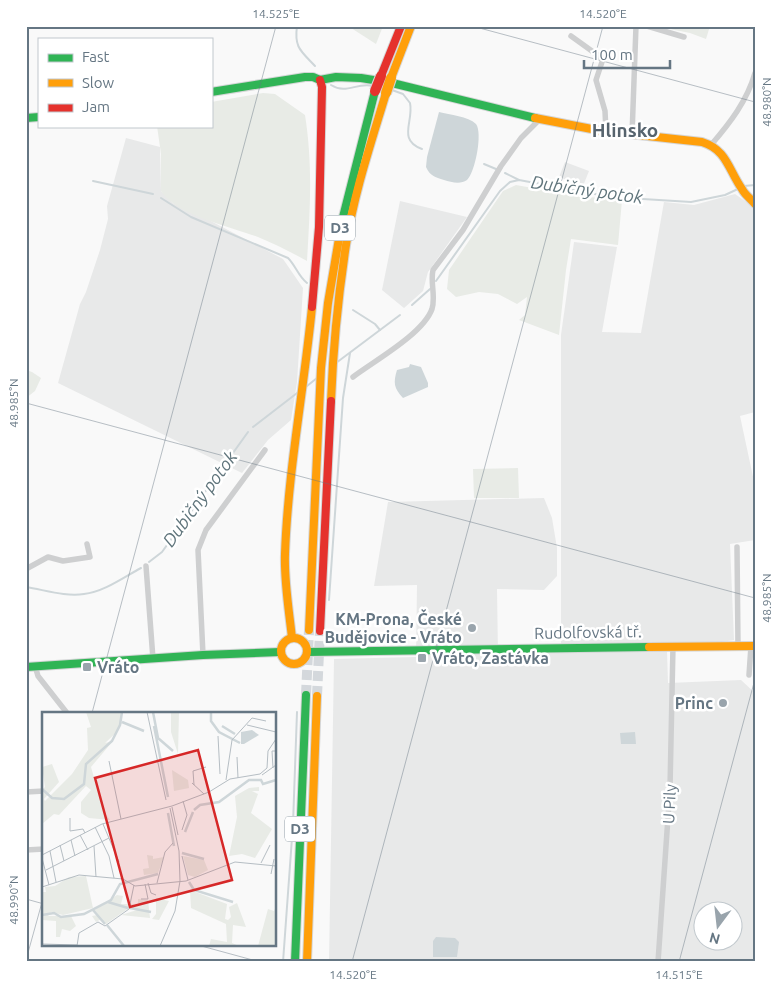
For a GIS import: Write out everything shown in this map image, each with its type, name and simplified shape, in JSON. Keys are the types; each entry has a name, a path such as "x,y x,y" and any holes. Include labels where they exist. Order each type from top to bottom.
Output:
{"main road":[{"name":"D3","path":"309,630 321,368 337,242 353,171 386,77 401,26"},
{"name":"D3","path":"386,77 411,26"},
{"path":"212,92 304,77 313,77 320,80 330,76 362,78 440,94 540,119 606,132 702,142 711,145 721,152 740,188 755,204"},
{"path":"292,638 285,554 319,227 322,87 320,80"},
{"name":"D3","path":"320,631 332,360 346,244 381,92"},
{"path":"292,638 304,643 307,652 304,660 300,663 292,664 284,660 280,652 285,642 292,638"},
{"name":"Rudolfovská tř.","path":"307,652 753,646"},
{"path":"31,666 280,652"},
{"name":"D3","path":"295,962 306,696"},
{"name":"D3","path":"307,962 317,696"}],"street":[{"path":"632,135 636,26"},
{"path":"646,26 684,37"},
{"path":"571,36 603,59 596,80 605,111 606,132"},
{"path":"711,145 741,106 751,86 755,72"},
{"path":"353,377 405,340 425,321 432,308 434,292 433,270 463,230 501,166 521,138 540,119"},
{"path":"203,655 198,550 206,530 265,450"},
{"path":"26,569 48,557 63,561 90,557 87,544"},
{"path":"737,547 738,646"},
{"path":"146,566 153,659"},
{"name":"U Pily","path":"658,962 669,798 673,646"},
{"path":"749,675 753,646"},
{"path":"31,666 66,712"},
{"path":"26,792 42,791"},
{"path":"26,850 42,849"}],"shaded area":[{"path":"348,26 383,26 376,44"},
{"path":"655,26 710,26 706,39 690,33"},
{"path":"263,93 275,94 305,115 310,170 307,261 258,237 191,213 168,199 161,191 161,154 157,128 212,128 212,102"},
{"path":"439,112 473,121 478,129 479,136 473,170 464,182 456,183 438,178 431,174 426,167"},
{"path":"126,138 160,147 161,191 173,203 283,259 303,288 297,382 291,420 268,440 242,473 58,383 80,304 100,250 108,219 107,206"},
{"path":"565,162 589,171 583,186 559,177"},
{"path":"516,185 577,196 622,200 618,245 571,239 559,335 519,320 525,315 527,297 517,304 498,294 479,292 456,297 447,289 449,270 503,191"},
{"path":"735,194 755,208 755,412 740,416 755,486 755,540 730,544 734,640 667,651 668,683 741,680 755,693 755,962 329,962 334,659 416,657 417,585 374,586 388,502 544,498 552,518 557,548 557,576 544,590 497,589 498,655 561,653 561,335 574,242 617,247 602,332 641,333 664,202 694,205"},
{"path":"400,201 467,217 428,272 423,291 404,308 382,290"},
{"path":"410,364 421,367 428,387 403,398 395,385 397,370 409,367"},
{"path":"26,370 41,378 35,391 26,398"},
{"path":"518,468 519,498 474,498 473,469"},
{"path":"635,732 636,744 621,744 620,733"},
{"path":"436,937 455,938 459,942 457,957 433,957 433,941"}],"waterway":[{"path":"297,26 296,33 300,49 315,66"},
{"path":"331,85 342,89 367,85 373,86"},
{"path":"392,90 403,94 410,103 408,135 410,141 422,149"},
{"path":"484,164 496,169"},
{"path":"505,173 519,180"},
{"name":"Dubičný potok","path":"436,281 500,191 510,182 519,180 611,197 691,202 725,195 740,188"},
{"path":"93,181 153,194"},
{"name":"Dubičný potok","path":"744,186 755,185"},
{"path":"161,198 191,217 288,258 307,283"},
{"name":"Dubičný potok","path":"412,305 430,289"},
{"path":"353,310 375,324 380,330"},
{"name":"Dubičný potok","path":"336,363 400,315"},
{"path":"329,600 343,398 350,353"},
{"name":"Dubičný potok","path":"307,386 317,378"},
{"name":"Dubičný potok","path":"253,427 301,390"},
{"name":"Dubičný potok","path":"149,562 162,552 248,432"},
{"name":"Dubičný potok","path":"26,587 63,594 91,593 141,568"},
{"path":"283,962 293,824 297,712"}],"tunnel":[{"path":"306,695 309,630"},
{"path":"317,696 320,631"}],"traffic: fast":[{"path":"212,92 305,77 313,77 320,80 336,77 361,78 392,83 535,118"},
{"path":"342,221 375,91"},
{"path":"26,118 38,117"},
{"path":"307,652 649,647"},
{"path":"26,667 203,655 280,652"},
{"path":"295,962 306,695"}],"traffic: slow":[{"path":"391,78 411,26"},
{"path":"386,93 391,78"},
{"path":"331,401 338,304 349,226 363,168 386,93"},
{"path":"535,118 602,131 702,142 710,145 722,155 743,191 755,204"},
{"path":"309,630 321,368 328,303 342,221"},
{"path":"292,638 285,575 285,554 293,461 312,307"},
{"path":"294,638 303,642 307,651 303,660 294,664 285,660 281,651 285,642 294,638"},
{"path":"649,647 755,646"},
{"path":"307,962 317,696"}],"traffic: jam":[{"path":"381,76 401,26"},
{"path":"375,91 381,76"},
{"path":"312,307 319,227 322,87 320,80"},
{"path":"320,631 331,401"}],"place":[{"name":"KM-Prona, České Budějovice - Vráto","path":"472,628"},
{"name":"Vráto, Zastávka","path":"422,658"},
{"name":"Vráto","path":"87,667"},
{"name":"Princ","path":"723,703"}],"district":[{"name":"Hlinsko","path":"625,130"}]}
